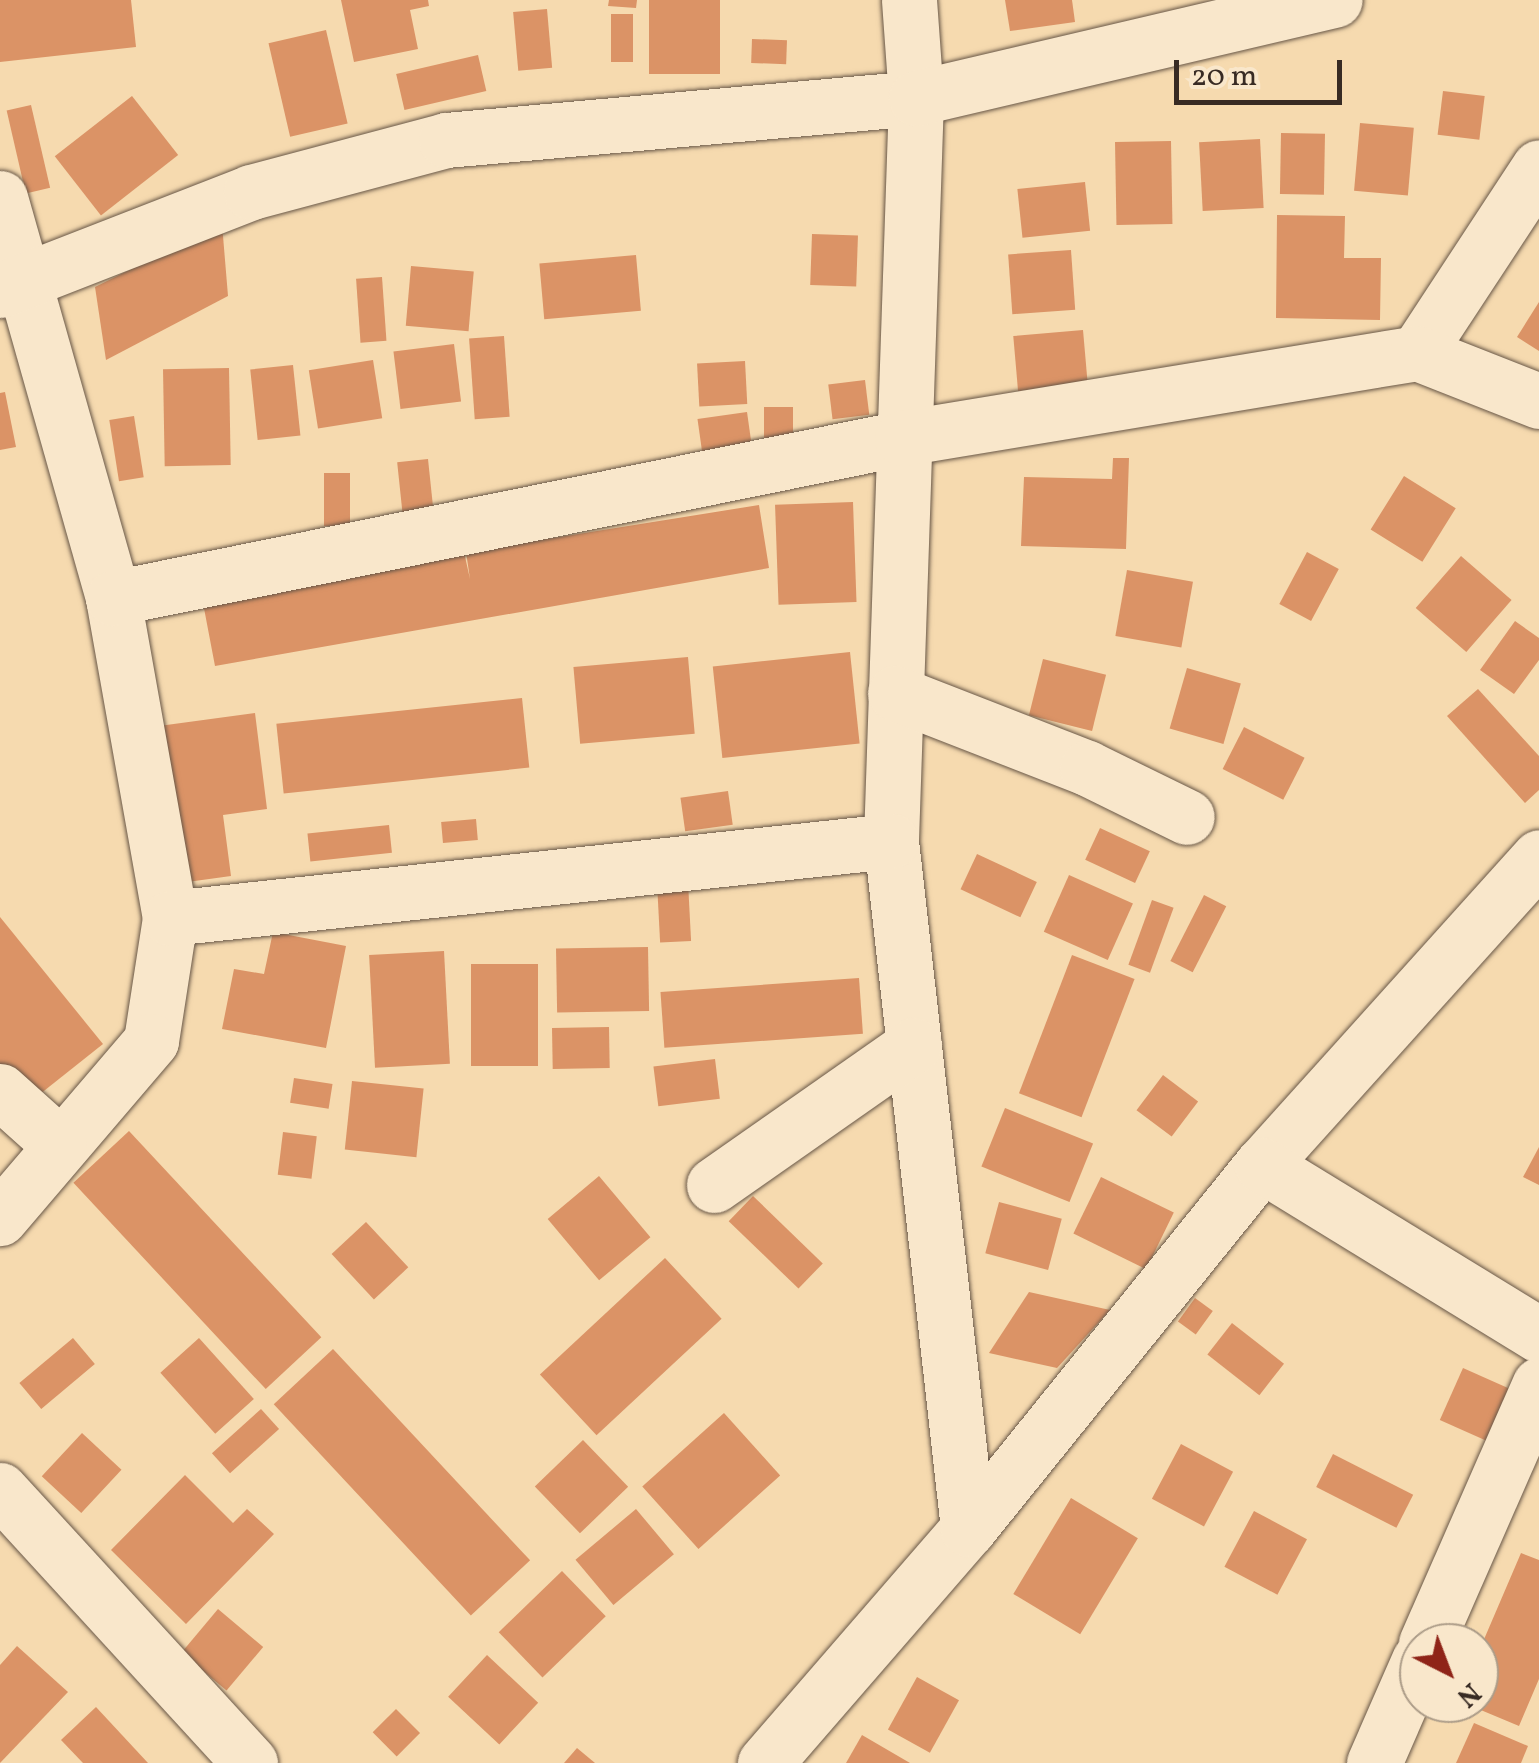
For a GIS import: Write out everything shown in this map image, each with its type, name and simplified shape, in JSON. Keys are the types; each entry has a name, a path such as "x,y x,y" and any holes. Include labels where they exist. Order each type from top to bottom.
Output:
{"street":[{"path":"910,0 916,98 891,840 968,1529"},
{"path":"10,285 251,192 446,140 916,98 1335,0"},
{"path":"1417,353 1539,168"},
{"path":"0,198 10,285 113,598 170,918 151,1041 0,1218"},
{"path":"113,598 902,438 1417,353 1539,401"},
{"path":"895,693 1087,768 1187,817"},
{"path":"170,918 891,840"},
{"path":"765,1763 968,1529 1262,1165 1539,857"},
{"path":"714,1185 914,1045"},
{"path":"0,1092 60,1144"},
{"path":"1262,1165 1539,1335"},
{"path":"1435,1623 1539,1385"},
{"path":"0,1490 250,1763"},
{"path":"1374,1763 1399,1706"}],"building":[{"path":"0,0 131,0 136,47 0,62"},
{"path":"341,0 428,0 429,6 410,10 418,49 354,62"},
{"path":"609,0 637,0 636,8 608,6"},
{"path":"649,0 720,0 720,74 649,74"},
{"path":"1005,0 1072,0 1075,22 1010,31"},
{"path":"547,9 552,68 518,71 513,12"},
{"path":"611,14 633,14 633,62 611,62"},
{"path":"326,30 348,124 290,137 269,43"},
{"path":"752,39 787,40 786,64 751,63"},
{"path":"478,55 486,91 404,110 396,74"},
{"path":"1443,91 1485,96 1479,140 1438,135"},
{"path":"132,96 178,155 101,215 55,156"},
{"path":"31,105 50,188 26,193 7,111"},
{"path":"1360,123 1414,128 1408,195 1354,191"},
{"path":"1281,133 1325,134 1324,195 1280,194"},
{"path":"1260,139 1264,208 1203,211 1199,142"},
{"path":"1171,141 1172,224 1116,225 1115,142"},
{"path":"1085,182 1090,231 1022,238 1017,189"},
{"path":"1277,215 1345,216 1344,258 1381,258 1380,320 1276,318"},
{"path":"222,224 228,296 106,360 95,287"},
{"path":"812,234 858,236 856,287 810,285"},
{"path":"1071,250 1075,310 1012,314 1008,254"},
{"path":"636,255 641,311 544,319 539,263"},
{"path":"411,266 474,271 469,331 406,326"},
{"path":"382,277 386,341 361,343 356,279"},
{"path":"1539,302 1539,351 1517,337"},
{"path":"1083,330 1088,385 1018,391 1013,336"},
{"path":"504,336 510,417 475,419 469,338"},
{"path":"454,344 461,402 401,409 393,351"},
{"path":"373,360 382,418 318,428 309,370"},
{"path":"745,361 747,404 699,406 697,364"},
{"path":"293,365 300,436 258,440 250,369"},
{"path":"229,368 231,465 165,466 163,369"},
{"path":"865,380 869,415 833,419 828,385"},
{"path":"5,392 16,447 0,450 0,393"},
{"path":"764,407 793,407 793,448 764,448"},
{"path":"747,412 753,453 703,460 697,419"},
{"path":"134,416 144,477 119,481 109,420"},
{"path":"1113,458 1129,458 1126,549 1021,546 1024,477 1112,479"},
{"path":"428,459 434,517 403,520 397,462"},
{"path":"324,473 350,473 350,526 324,526"},
{"path":"1404,476 1456,508 1422,562 1371,529"},
{"path":"853,502 856,602 779,605 775,505"},
{"path":"759,505 769,568 215,666 203,603 464,552 470,579 466,552"},
{"path":"1307,552 1339,569 1311,621 1279,604"},
{"path":"1461,556 1512,600 1466,652 1416,608"},
{"path":"1127,570 1193,582 1181,648 1115,636"},
{"path":"1515,621 1539,638 1539,660 1514,694 1480,670"},
{"path":"850,652 860,743 722,758 713,666"},
{"path":"688,657 695,734 580,744 573,667"},
{"path":"1043,659 1106,675 1092,731 1029,715"},
{"path":"1187,668 1241,683 1223,744 1170,729"},
{"path":"1478,689 1539,756 1539,790 1525,803 1447,716"},
{"path":"522,698 529,768 284,793 276,724"},
{"path":"255,713 267,809 223,815 231,876 180,883 159,726"},
{"path":"1244,727 1305,758 1283,800 1223,769"},
{"path":"728,791 733,825 685,831 680,798"},
{"path":"476,819 478,840 443,843 441,822"},
{"path":"389,825 392,853 310,861 307,834"},
{"path":"1100,828 1150,851 1135,883 1085,860"},
{"path":"977,854 1037,882 1020,917 961,889"},
{"path":"1069,875 1133,903 1108,960 1044,932"},
{"path":"688,882 691,941 660,943 657,884"},
{"path":"1204,895 1226,906 1193,972 1170,961"},
{"path":"1152,900 1174,908 1150,973 1128,965"},
{"path":"0,917 103,1044 30,1102 0,1065"},
{"path":"273,932 346,946 326,1048 222,1029 234,969 264,974"},
{"path":"648,947 649,1011 557,1013 556,949"},
{"path":"444,951 450,1064 375,1068 369,955"},
{"path":"1072,955 1135,979 1082,1117 1019,1093"},
{"path":"471,964 538,964 538,1066 471,1066"},
{"path":"859,978 863,1034 664,1048 660,992"},
{"path":"609,1027 610,1068 553,1069 552,1028"},
{"path":"715,1059 720,1099 658,1106 653,1067"},
{"path":"1163,1075 1198,1101 1172,1137 1137,1110"},
{"path":"294,1078 333,1084 329,1109 290,1103"},
{"path":"352,1081 424,1089 416,1157 345,1150"},
{"path":"1005,1108 1093,1144 1069,1202 981,1166"},
{"path":"129,1131 321,1337 266,1389 73,1183"},
{"path":"283,1132 317,1136 312,1179 278,1175"},
{"path":"1539,1147 1539,1185 1523,1177"},
{"path":"599,1176 650,1237 599,1280 548,1219"},
{"path":"1101,1177 1174,1213 1146,1269 1073,1234"},
{"path":"753,1196 823,1263 798,1289 729,1221"},
{"path":"999,1202 1062,1219 1048,1270 985,1253"},
{"path":"366,1222 408,1267 374,1299 332,1254"},
{"path":"665,1258 722,1319 597,1435 540,1375"},
{"path":"1029,1292 1110,1310 1057,1368 989,1353"},
{"path":"1195,1298 1213,1311 1196,1334 1178,1321"},
{"path":"1232,1323 1284,1364 1259,1395 1207,1355"},
{"path":"73,1338 95,1364 41,1409 19,1383"},
{"path":"199,1338 254,1399 215,1434 160,1373"},
{"path":"333,1349 530,1560 471,1616 274,1404"},
{"path":"1463,1368 1517,1392 1494,1444 1440,1420"},
{"path":"261,1409 279,1429 230,1473 212,1453"},
{"path":"724,1413 780,1475 698,1549 642,1487"},
{"path":"82,1433 121,1470 81,1513 42,1476"},
{"path":"583,1440 628,1487 580,1533 535,1487"},
{"path":"1181,1444 1233,1472 1204,1526 1152,1499"},
{"path":"1333,1454 1413,1495 1396,1528 1316,1487"},
{"path":"185,1475 233,1523 247,1509 274,1534 186,1624 111,1550"},
{"path":"1071,1498 1138,1538 1080,1634 1013,1594"},
{"path":"636,1509 674,1554 613,1605 575,1560"},
{"path":"1254,1511 1307,1539 1277,1595 1224,1567"},
{"path":"1521,1553 1539,1560 1539,1679 1519,1726 1499,1718 1499,1623 1491,1623"},
{"path":"562,1571 606,1616 542,1677 499,1632"},
{"path":"218,1609 263,1647 227,1691 181,1653"},
{"path":"17,1646 68,1692 0,1763 0,1665"},
{"path":"487,1655 538,1703 499,1744 448,1697"},
{"path":"917,1677 959,1700 930,1753 888,1729"},
{"path":"96,1707 148,1763 83,1763 61,1740"},
{"path":"396,1709 420,1733 397,1756 373,1732"},
{"path":"1474,1723 1528,1746 1521,1763 1456,1763"},
{"path":"862,1735 910,1763 846,1763"},
{"path":"577,1748 595,1763 564,1763"}]}
